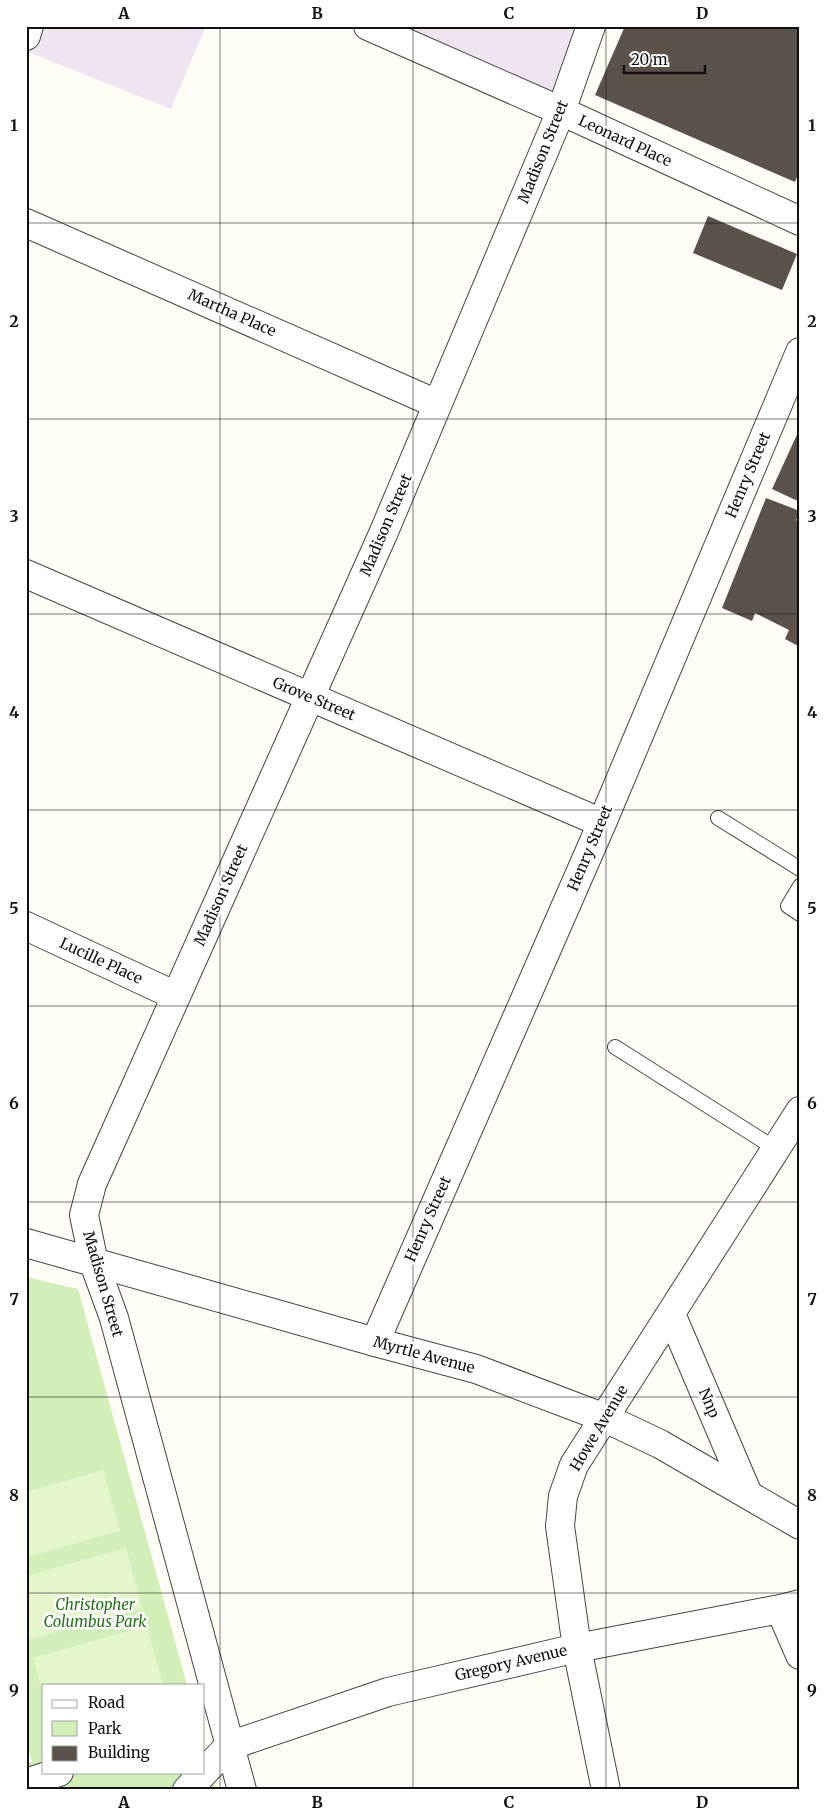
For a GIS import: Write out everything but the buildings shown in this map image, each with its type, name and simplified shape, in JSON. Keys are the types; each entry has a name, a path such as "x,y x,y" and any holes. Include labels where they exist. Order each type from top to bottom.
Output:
{"street":[{"path":"26,36 29,26"},
{"name":"Leonard Place","path":"368,26 560,111 800,221"},
{"name":"Madison Street","path":"202,1684 114,1318 94,1262 84,1215 92,1184 383,534 560,111 591,26"},
{"name":"Martha Place","path":"26,223 437,404"},
{"name":"Henry Street","path":"375,1342 602,823 800,352"},
{"name":"Grove Street","path":"26,574 602,823"},
{"name":"Lucille Place","path":"26,926 176,996"},
{"name":"Howe Avenue","path":"606,1790 577,1648 560,1526 563,1496 574,1465 791,1132"},
{"name":"Myrtle Avenue","path":"26,1243 476,1369 605,1418 660,1444 800,1524"},
{"name":"Nnp","path":"671,1314 746,1492"},
{"path":"790,1606 800,1655"},
{"name":"Gregory Avenue","path":"205,1761 216,1744 388,1692 577,1648 790,1606"},
{"name":"Madison Street","path":"205,1698 216,1744 242,1790"},
{"path":"26,1783 53,1774"},
{"name":"Gregory Avenue","path":"187,1790 197,1774"}],"lane":[{"path":"718,818 800,868"},
{"path":"800,886 788,906 800,914"},
{"path":"616,1046 791,1132"}],"shaded area":[{"path":"26,26 206,26 171,109 26,51"},
{"path":"369,26 598,26 562,112"}],"green space":[{"name":"Christopher Columbus Park","path":"26,1277 78,1289 187,1684 42,1684 42,1774 205,1774 205,1750 216,1790 26,1790 26,1764 32,1762 26,1743"},
{"path":"103,1470 120,1531 26,1557 26,1492"},
{"path":"126,1548 142,1608 28,1640 26,1633 26,1576"},
{"path":"147,1626 163,1684 42,1684 42,1691 33,1658"}]}
